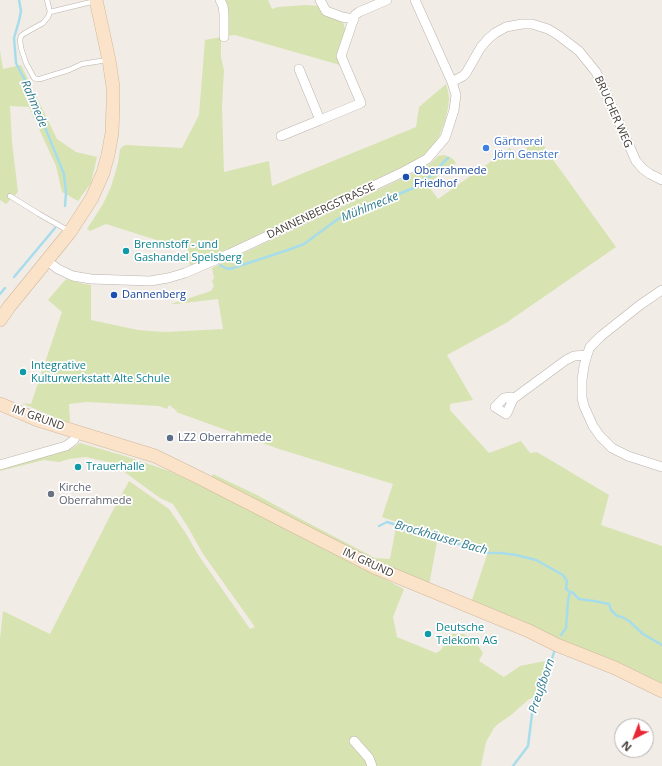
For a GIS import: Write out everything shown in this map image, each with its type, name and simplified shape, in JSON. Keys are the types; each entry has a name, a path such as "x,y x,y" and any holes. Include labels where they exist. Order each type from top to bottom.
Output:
{"main road":[{"path":"0,320 9,306 70,232 92,198 103,173 112,134 113,87 109,60 96,0"},
{"name":"IM GRUND","path":"0,404 38,420 155,456 374,567 615,668 662,691"}],"street":[{"path":"220,0 223,6 224,14 224,37"},
{"path":"320,0 326,12 342,18 354,19"},
{"path":"281,136 361,102 341,56 355,15 387,0"},
{"name":"DANNENBERGSTRASSE","path":"46,260 58,269 73,276 91,279 150,281 168,278 185,273 223,257 403,172 427,159 445,138 454,110 456,95 452,82 415,0"},
{"name":"BRUCHER WEG","path":"452,82 466,73 481,47 495,33 506,28 522,24 532,24 548,29 579,51 596,72 636,161 643,169 662,180"},
{"path":"299,69 320,120"},
{"path":"662,290 640,305 601,336 590,347 584,366 582,380 582,398 584,406 593,426 600,436 612,448 628,456 662,467"},
{"path":"513,399 566,360 574,356 587,355"},
{"name":"IM GRUND","path":"0,465 66,446 74,440 77,432"},
{"path":"354,741 369,758 372,766"}],"lane":[{"path":"47,0 50,12 48,17 43,23 21,36 20,40 26,63 34,78 40,79 69,70 82,64 109,60"},
{"path":"50,12 96,0"},
{"path":"10,196 70,232"}],"green space":[{"path":"225,0 268,0 272,9 278,7 306,5 320,6 342,21 344,25 345,30 337,55 340,65 235,35 227,36 229,15 228,6"},
{"path":"221,37 221,57 224,70 222,106 224,172 269,161 272,186 416,127 419,107 446,84 449,99 448,108 439,137 424,155 413,162 190,267 188,250 106,224 90,231 87,229 103,204 111,187 118,163 120,149 123,146 182,148 199,115 205,40"},
{"path":"0,51 3,69 21,65 57,139 76,152 97,157 91,183 78,201 62,192 56,166 29,107 10,106 12,142 18,192 6,204 0,200"},
{"path":"539,139 551,156 550,157 616,247 506,323 447,355 473,400 450,404 450,410 489,453 521,441 530,453 537,452 609,495 601,525 662,546 662,686 559,639 471,603 488,552 438,536 429,586 386,568 212,478 212,476 213,474 257,495 375,558 390,559 397,522 382,517 393,484 279,449 176,412 177,411 169,405 167,409 159,406 87,402 69,404 70,423 22,403 31,404 62,312 48,300 66,279 91,285 91,320 138,330 165,332 223,329 218,299 171,304 211,291 214,286 212,281 214,278 212,268 414,173 430,164 438,156 444,155 450,157 456,163 427,184 438,199 510,148 518,159 528,152 526,148"},
{"path":"80,443 169,471 222,495 404,589 393,617 397,637 436,653 441,650 450,634 463,634 473,639 483,653 479,661 504,677 520,666 545,661 544,670 535,696 494,728 486,742 481,766 0,766 0,639 3,611 50,634 129,481 169,509 199,556 250,629 255,627 203,554 173,504 160,498 112,463 86,457 59,462 44,460 0,471 71,449"}],"waterway":[{"name":"Rahmede","path":"19,0 21,11 14,38 16,63 29,88 64,174 66,193 65,206"},
{"name":"Mühlmecke","path":"220,265 230,269 304,244 338,219 353,212 373,207 384,200 416,187 430,176 448,158"},
{"name":"Rahmede","path":"14,277 55,228"},
{"name":"Rahmede","path":"0,294 5,288"},
{"name":"Brockhäuser Bach","path":"379,526 387,522 488,553 516,555 536,560 563,575 567,581 566,589 572,592 579,599 609,604 611,610 617,616 629,621 643,634 662,645"},
{"name":"Preußborn","path":"561,635 566,628 570,592"},
{"name":"Preußborn","path":"513,766 528,746 533,706 540,697 555,649"}],"place":[{"name":"Gärtnerei Jörn Genster","path":"486,148"},
{"name":"Oberrahmede Friedhof","path":"406,177"},
{"name":"Brennstoff - und Gashandel Spelsberg","path":"126,251"},
{"name":"Dannenberg","path":"114,295"},
{"name":"Integrative Kulturwerkstatt Alte Schule","path":"23,372"},
{"name":"LZ2 Oberrahmede","path":"170,438"},
{"name":"Trauerhalle","path":"78,467"},
{"name":"Kirche Oberrahmede","path":"51,494"},
{"name":"Deutsche Telekom AG","path":"428,634"}]}
